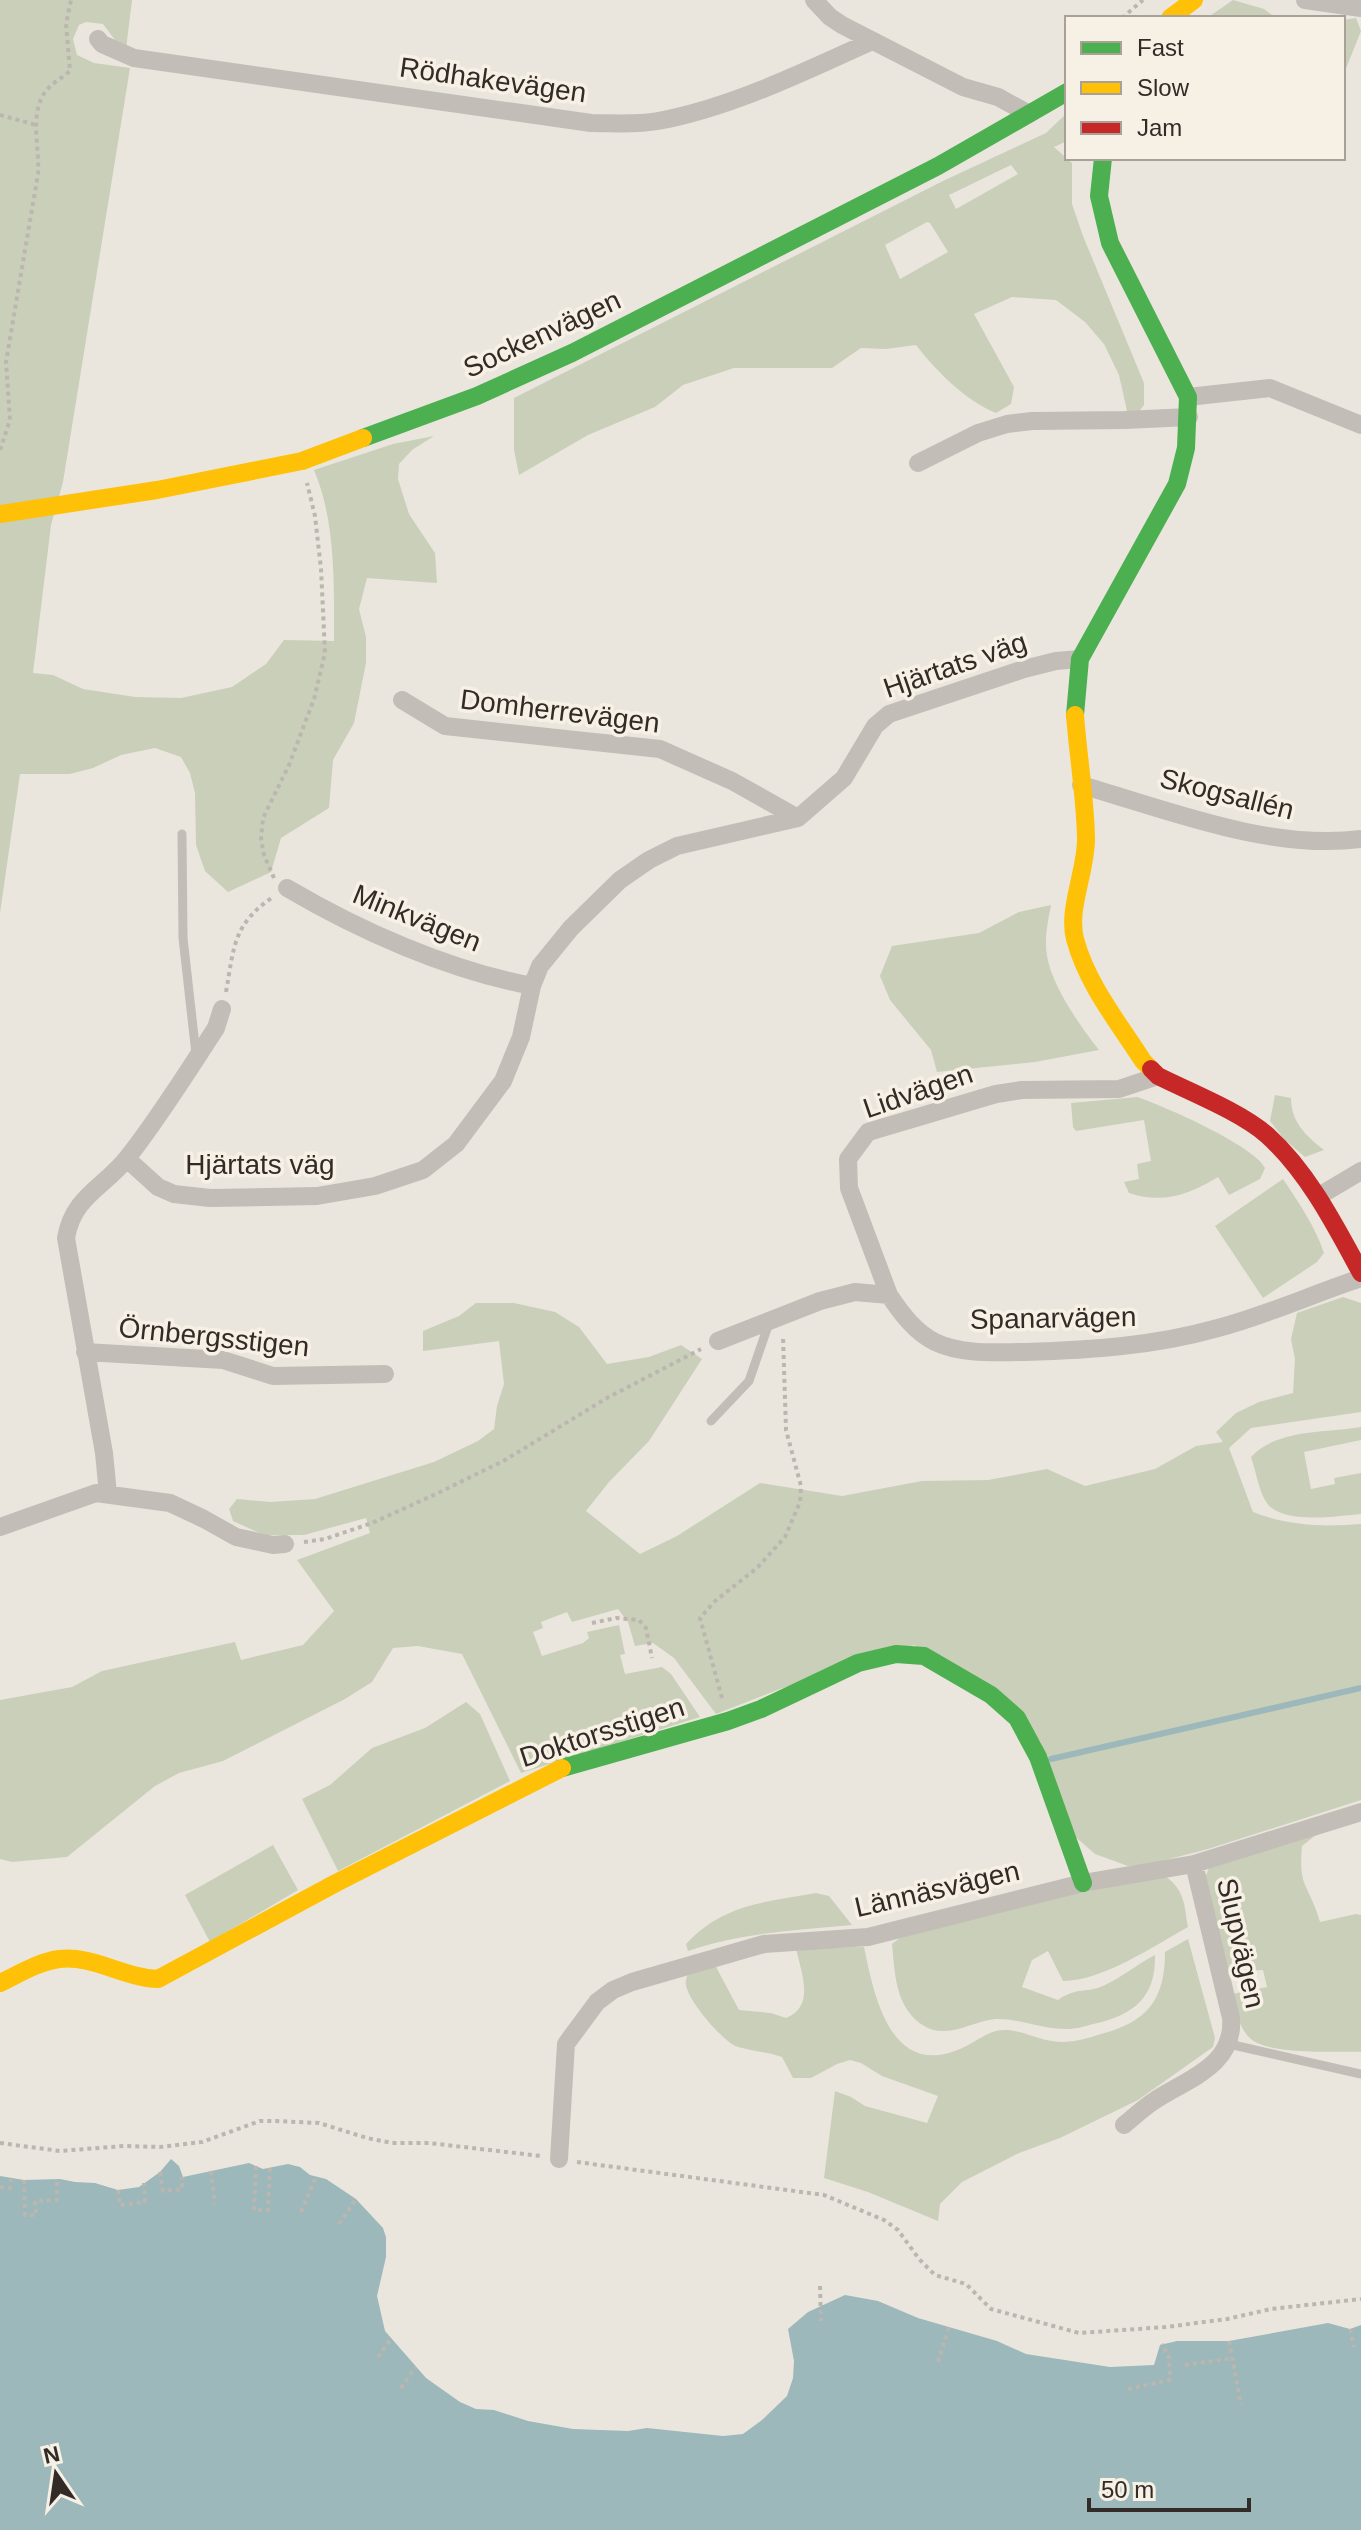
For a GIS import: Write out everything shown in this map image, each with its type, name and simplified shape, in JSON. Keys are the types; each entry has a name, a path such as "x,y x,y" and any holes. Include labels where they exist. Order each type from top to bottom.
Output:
{"street":[{"path":"814,0 830,17 872,41 963,87 998,97 1029,114"},
{"path":"1173,16 1194,0"},
{"path":"1307,0 1361,8"},
{"name":"Rödhakevägen","path":"98,39 102,44 134,58 606,123 659,121 713,105 816,67 872,41"},
{"name":"Sockenvägen","path":"0,514 157,490 302,461 477,396 572,353 978,146 1065,93"},
{"path":"1103,160 1099,196 1110,243 1188,397 1189,417 1188,449 1182,474 1080,659 1074,708 1085,822 1085,861 1073,919 1079,958 1143,1061 1158,1076 1254,1125 1267,1135 1319,1196 1361,1275"},
{"path":"1188,397 1270,388 1361,425"},
{"path":"918,463 978,433 1007,424 1189,417"},
{"name":"Hjärtats väg","path":"127,1159 158,1187 174,1194 210,1198 317,1196 375,1186 423,1170 456,1144 503,1081 521,1037 532,986 540,966 571,928 620,880 677,846 798,818 844,778 875,726 889,714 1024,669 1080,659"},
{"name":"Domherrevägen","path":"402,700 445,726 660,749 732,781 798,818"},
{"name":"Skogsallén","path":"1081,785 1268,837 1319,843 1361,839"},
{"name":"Minkvägen","path":"287,888 326,911 448,963 493,979 532,986"},
{"name":"Örnbergsstigen","path":"108,1494 104,1453 66,1238 68,1225 73,1212 83,1200 127,1159 216,1028 222,1009"},
{"name":"Lidvägen","path":"889,1295 853,1202 847,1174 848,1159 868,1132 996,1094 1022,1090 1119,1089 1158,1076"},
{"path":"1319,1196 1361,1171"},
{"name":"Spanarvägen","path":"889,1295 899,1311 918,1330 948,1347 1000,1352 1084,1351 1134,1346 1220,1328 1361,1275"},
{"path":"718,1341 777,1316 855,1292 889,1295"},
{"name":"Örnbergsstigen","path":"85,1352 223,1360 273,1376 385,1374"},
{"path":"0,1527 96,1493 170,1503 236,1537 273,1545 285,1544"},
{"name":"Doktorsstigen","path":"0,1983 48,1962 67,1959 144,1980 158,1979 555,1770 728,1721 761,1709 858,1663 896,1654 924,1656 991,1695 1017,1718 1038,1757 1083,1883"},
{"name":"Lännäsvägen","path":"559,2159 566,2044 597,2002 613,1990 764,1944 868,1937 1083,1883 1194,1864 1361,1812"},
{"name":"Slupvägen","path":"1124,2125 1153,2102 1208,2069 1229,2044 1231,2018 1194,1864"}],"lane":[{"path":"182,834 183,938 197,1041 196,1058"},
{"path":"711,1421 749,1381 777,1316"},
{"path":"1229,2044 1361,2074"}],"path":[{"path":"0,450 10,420 6,362 38,174 36,125 45,92 70,71 66,24 71,0"},
{"path":"1124,16 1143,0"},
{"path":"0,115 36,125"},
{"path":"222,1009 239,931 248,917 287,888 275,880 268,869 261,839 263,818 289,765 314,699 325,653 315,516 302,461"},
{"path":"728,1721 700,1618 715,1601 757,1568 785,1537 800,1502 801,1486 786,1430 777,1316"},
{"path":"285,1544 325,1539 424,1500 505,1460 607,1398 718,1341"},
{"path":"592,1623 616,1618 639,1620 646,1628 652,1658"},
{"path":"0,2143 60,2151 124,2146 160,2147 202,2142 260,2121 291,2121 319,2123 392,2143 429,2143 824,2195 884,2220 898,2230 935,2275 966,2284 991,2309 1079,2333 1166,2327 1227,2319 1271,2309 1361,2299"},
{"path":"256,2166 254,2210 268,2210 270,2168"},
{"path":"211,2171 215,2204"},
{"path":"160,2172 163,2191 182,2189 182,2177"},
{"path":"301,2212 316,2177"},
{"path":"0,2187 10,2188 11,2179"},
{"path":"24,2180 25,2215 36,2215 35,2201 57,2200 57,2179"},
{"path":"118,2190 120,2205 145,2202 144,2183"},
{"path":"339,2224 356,2199"},
{"path":"820,2286 821,2321"},
{"path":"938,2362 949,2327"},
{"path":"1350,2329 1354,2347"},
{"path":"378,2357 391,2338"},
{"path":"1229,2341 1241,2405"},
{"path":"1128,2389 1170,2380 1169,2357 1162,2344"},
{"path":"1185,2365 1232,2358"},
{"path":"401,2388 415,2367"}],"green space":[{"path":"0,0 132,0 126,49 118,44 103,24 86,22 79,25 73,39 77,55 94,63 130,68 63,482 51,525 33,673 53,675 83,689 135,697 181,698 232,687 266,664 284,640 334,641 330,532 314,470 393,444 434,436 412,450 399,464 398,479 409,514 435,553 437,583 367,578 359,609 366,637 366,663 354,723 333,760 329,808 281,838 271,872 228,892 205,871 196,845 195,793 190,773 181,757 155,748 121,755 93,768 70,774 20,774 0,913"},
{"path":"1233,0 1264,9 1273,16 1210,16"},
{"path":"1356,18 1361,31 1345,71 1345,20"},
{"path":"1065,115 1065,142 1054,147 1065,160 1072,163 1072,204 1144,383 1144,405 1138,413 1127,411 1119,375 1104,344 1085,322 1056,300 1012,297 974,314 1014,387 1011,404 996,413 973,401 952,384 916,345 861,348 832,368 734,368 683,385 655,407 588,435 519,475 514,450 514,398 943,181 1046,133","holes":["1011,165 1018,174 956,209 949,195","930,223 948,252 900,279 885,245"]},
{"path":"1051,905 1046,943 1050,968 1068,1005 1099,1050 1035,1062 937,1072 931,1050 890,1000 880,976 892,946 979,933 1019,912"},
{"path":"1275,1095 1291,1098 1301,1128 1324,1150 1305,1157 1284,1139 1270,1121"},
{"path":"1137,1097 1186,1117 1244,1149 1265,1168 1260,1179 1229,1195 1218,1177 1197,1189 1164,1198 1129,1193 1124,1182 1139,1179 1137,1164 1151,1161 1144,1120 1076,1131 1071,1103"},
{"path":"1283,1179 1311,1224 1324,1253 1317,1262 1263,1298 1215,1226"},
{"path":"1343,1297 1361,1303 1361,1412 1251,1428 1229,1448 1253,1512 1306,1524 1361,1524 1361,1800 1208,1849 1146,1865 1128,1866 1095,1854 1071,1833 1040,1741 914,1645 780,1689 716,1714 674,1658 653,1643 635,1646 628,1622 618,1609 572,1622 567,1612 541,1622 543,1628 533,1632 542,1656 583,1643 589,1638 587,1632 619,1625 625,1654 620,1655 625,1674 662,1667 671,1674 700,1717 521,1773 462,1654 418,1646 393,1648 372,1682 223,1761 179,1773 155,1786 67,1857 12,1862 0,1859 0,1700 72,1687 102,1671 235,1642 241,1660 303,1645 334,1611 297,1560 370,1533 366,1518 304,1535 264,1535 233,1521 229,1509 237,1499 271,1502 315,1499 434,1462 478,1441 494,1429 504,1384 499,1341 423,1351 423,1331 459,1316 476,1303 514,1303 555,1312 579,1327 607,1364 649,1357 681,1345 702,1359 649,1441 586,1511 640,1554 677,1536 760,1483 842,1496 922,1481 988,1480 1047,1469 1085,1486 1155,1469 1196,1446 1223,1442 1216,1432 1236,1413 1259,1402 1293,1393 1295,1359 1291,1339 1297,1313"},
{"path":"1361,1427 1361,1440 1304,1452 1311,1489 1335,1484 1334,1478 1361,1473 1361,1514 1309,1518 1295,1516 1272,1508 1265,1500 1251,1457 1261,1448 1274,1441 1302,1434"},
{"path":"466,1702 480,1714 510,1781 338,1871 302,1799 330,1785 372,1748 425,1728"},
{"path":"1316,1835 1302,1846 1301,1866 1303,1881 1320,1922 1361,1915 1361,2052 1272,2048 1247,2035 1238,2018 1232,1994 1267,1987 1263,1970 1231,1972 1223,1960 1204,1881 1209,1868"},
{"path":"273,1845 298,1890 210,1942 185,1895"},
{"path":"1165,1876 1180,1892 1188,1927 1111,1969 1078,1979 1063,1981 1048,1951 1032,1960 1022,1987 1058,2000 1071,1993 1105,1985 1155,1955 1152,1982 1147,1992 1141,2001 1123,2014 1072,2029 995,2019 942,2031 933,2030 914,2019 902,2000 892,1944 900,1938 1060,1892"},
{"path":"816,1893 829,1896 852,1925 749,1936 688,1951 686,1944 700,1931 730,1913 762,1903"},
{"path":"1188,1939 1215,2038 1213,2047 1138,2100 962,2182 940,2204 938,2221 868,2192 824,2178 835,2091 865,2106 927,2123 938,2096 882,2076 850,2060 811,2078 793,2078 782,2057 738,2047 724,2038 700,2011 686,1984 688,1973 704,1966 716,1967 739,2010 771,2013 786,2018 801,2006 804,1997 796,1948 864,1947 873,1987 890,2027 902,2043 917,2052 936,2055 960,2049 999,2031 1011,2030 1065,2042 1117,2029 1130,2023 1150,2006 1161,1983 1165,1952"}],"water":[{"path":"171,2159 179,2166 183,2177 249,2163 263,2169 288,2164 326,2179 356,2199 383,2228 386,2237 386,2257 377,2296 385,2331 426,2378 460,2402 476,2409 494,2410 528,2421 573,2429 628,2431 647,2428 723,2436 743,2434 787,2396 794,2361 788,2329 808,2312 845,2295 878,2301 918,2318 997,2341 1026,2354 1110,2367 1154,2365 1160,2345 1177,2341 1229,2341 1328,2323 1350,2329 1361,2325 1361,2530 0,2530 0,2176 95,2183 118,2190 139,2187 160,2172"}],"waterway":[{"path":"1051,1759 1361,1688"}],"traffic: fast":[{"path":"363,438 477,396 572,353 938,166 1065,93"},
{"path":"1075,715 1080,659 1177,484 1186,448 1188,397 1110,243 1099,196 1103,160"},
{"path":"562,1768 728,1721 761,1709 858,1663 896,1654 924,1656 991,1695 1017,1718 1038,1757 1083,1883"}],"traffic: slow":[{"path":"1173,16 1194,0"},
{"path":"0,514 157,490 302,461 363,438"},
{"path":"1075,715 1086,837 1073,915 1075,939 1095,987 1151,1069"},
{"path":"0,1983 59,1959 84,1960 158,1979 336,1883 562,1768"}],"traffic: jam":[{"path":"1151,1069 1158,1076 1244,1118 1267,1135 1308,1182 1361,1273"}]}
